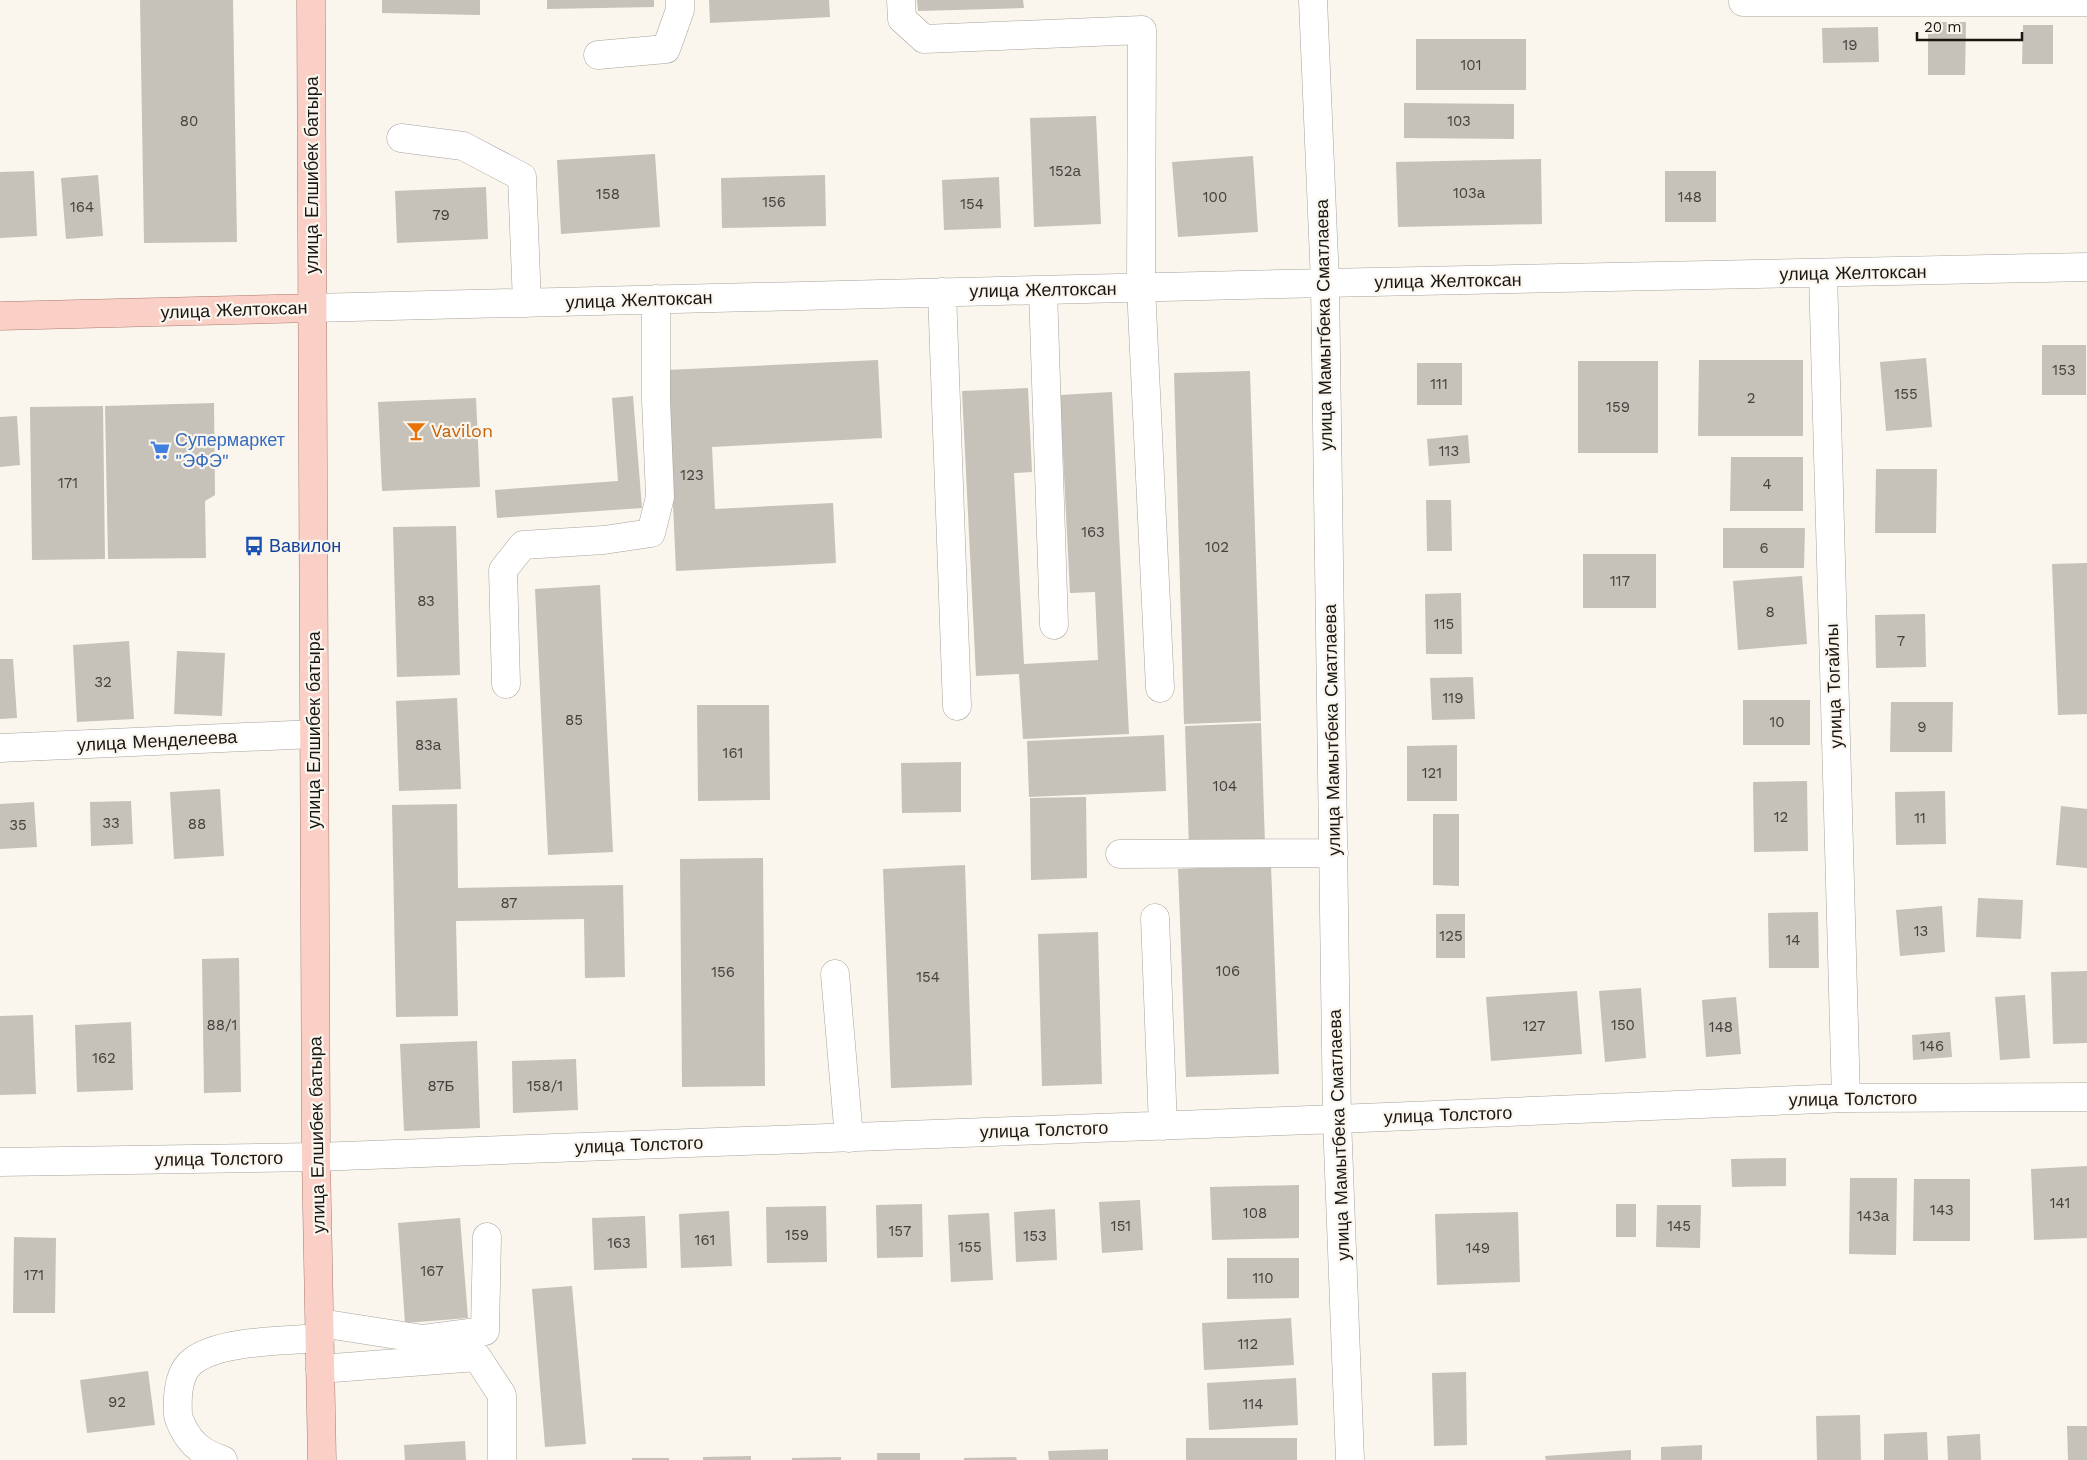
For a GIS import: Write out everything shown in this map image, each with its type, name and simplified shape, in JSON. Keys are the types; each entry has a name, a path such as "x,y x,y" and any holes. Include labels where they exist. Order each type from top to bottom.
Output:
{"main road":[{"name":"улица Елшибек батыра","path":"311,0 316,1157 322,1460"},
{"name":"улица Желтоксан","path":"0,316 312,308"}],"street":[{"path":"598,56 666,49 680,10 680,0"},
{"path":"901,0 902,18 924,39 1142,30 1141,287 1160,688"},
{"name":"улица Мамытбека Сматлаева","path":"1312,0 1325,283 1337,1120 1350,1460"},
{"path":"1743,2 2087,2"},
{"path":"401,138 463,146 522,177 527,303"},
{"name":"улица Желтоксан","path":"312,308 1141,287 2087,267"},
{"name":"улица Тогайлы","path":"1823,274 1846,1098"},
{"path":"1042,290 1054,625"},
{"path":"942,292 958,706"},
{"path":"506,684 503,570 523,545 604,540 651,533 660,498 656,399 656,299"},
{"name":"улица Менделеева","path":"0,748 314,734"},
{"path":"1120,854 1334,853"},
{"path":"1155,918 1163,1126"},
{"path":"835,974 849,1138"},
{"name":"улица Толстого","path":"0,1162 316,1157 1337,1120 1846,1098 2087,1097"},
{"path":"223,1460 206,1454 189,1440 178,1417 178,1395 182,1376 192,1361 208,1352 233,1345 320,1331 423,1339 485,1332 487,1238"},
{"path":"320,1369 477,1357 502,1395 502,1460"}],"building":[{"path":"140,0 233,0 237,242 144,243"},
{"path":"382,0 480,0 480,15 382,13"},
{"path":"547,0 654,0 654,7 547,9"},
{"path":"709,0 829,0 830,17 710,23"},
{"path":"917,0 1023,0 1024,8 918,11"},
{"path":"1928,22 1966,22 1965,75 1928,75"},
{"path":"2023,25 2053,25 2053,64 2022,64"},
{"path":"1878,27 1879,62 1823,63 1822,28"},
{"path":"1416,39 1526,39 1526,90 1416,90"},
{"path":"1404,103 1514,104 1514,139 1404,138"},
{"path":"1096,116 1101,224 1034,227 1030,118"},
{"path":"655,154 660,227 561,234 557,160"},
{"path":"1253,156 1258,232 1178,237 1172,162"},
{"path":"1541,159 1542,224 1398,227 1396,162"},
{"path":"34,171 37,236 0,238 0,172"},
{"path":"1665,171 1716,171 1716,222 1665,222"},
{"path":"98,175 103,236 66,239 61,178"},
{"path":"825,175 826,226 722,228 721,178"},
{"path":"999,177 1001,228 944,230 942,180"},
{"path":"486,187 488,239 397,243 395,191"},
{"path":"2042,345 2086,345 2086,395 2042,395"},
{"path":"1926,358 1932,427 1886,431 1880,362"},
{"path":"878,360 882,438 712,447 715,509 833,503 836,563 676,571 667,370"},
{"path":"1699,360 1803,360 1803,436 1698,436"},
{"path":"1578,361 1658,361 1658,453 1578,453"},
{"path":"1417,363 1462,363 1462,405 1417,405"},
{"path":"1250,371 1261,721 1184,724 1174,373"},
{"path":"1028,388 1032,472 1014,473 1024,664 1098,660 1095,592 1070,593 1060,395 1112,392 1129,734 1023,739 1019,674 976,676 962,391"},
{"path":"633,396 642,508 497,518 495,490 618,481 612,398"},
{"path":"476,398 480,487 382,491 378,402"},
{"name":"Супермаркет \"ЭФЭ\"","path":"214,403 215,495 205,501 206,558 108,559 105,406"},
{"path":"103,406 105,559 32,560 30,407"},
{"path":"17,416 20,465 0,467 0,417"},
{"path":"1468,435 1470,463 1429,466 1427,439"},
{"path":"1731,457 1803,457 1803,511 1730,511"},
{"path":"1876,469 1937,469 1936,533 1875,533"},
{"path":"1426,500 1451,500 1452,551 1427,551"},
{"path":"456,526 460,675 397,677 393,527"},
{"path":"1723,528 1805,528 1804,568 1723,568"},
{"path":"1583,554 1656,554 1656,608 1583,608"},
{"path":"2087,563 2087,714 2058,715 2052,564"},
{"path":"1802,576 1807,644 1738,650 1733,581"},
{"path":"600,585 613,852 548,855 535,589"},
{"path":"1461,593 1462,654 1426,654 1425,594"},
{"path":"1925,614 1926,667 1876,668 1875,615"},
{"path":"129,641 134,719 77,722 73,645"},
{"path":"177,651 225,653 222,716 174,714"},
{"path":"0,659 13,659 17,718 0,719"},
{"path":"1473,677 1475,719 1432,720 1430,678"},
{"path":"457,698 461,789 399,791 396,701"},
{"path":"1743,700 1810,700 1810,745 1743,745"},
{"path":"1891,702 1953,702 1952,752 1890,752"},
{"path":"697,705 769,705 770,800 698,801"},
{"path":"1261,723 1265,845 1189,848 1185,726"},
{"path":"1164,735 1166,791 1029,797 1027,741"},
{"path":"1457,745 1457,801 1407,801 1407,746"},
{"path":"961,762 961,812 902,813 901,763"},
{"path":"1807,781 1808,851 1754,852 1753,782"},
{"path":"220,789 224,856 174,859 170,792"},
{"path":"1945,791 1946,844 1896,845 1895,792"},
{"path":"1086,797 1087,878 1031,880 1030,798"},
{"path":"131,801 133,844 91,846 90,802"},
{"path":"34,802 37,847 0,849 0,804"},
{"path":"457,804 458,888 623,885 625,977 585,978 584,919 456,921 458,1016 396,1017 392,805"},
{"path":"2061,806 2087,809 2087,868 2056,865"},
{"path":"1433,814 1459,814 1459,886 1433,885"},
{"path":"763,858 765,1086 682,1087 680,859"},
{"path":"965,865 972,1085 891,1088 883,869"},
{"path":"1271,865 1279,1074 1186,1077 1178,869"},
{"path":"1978,898 2023,900 2021,939 1976,937"},
{"path":"1942,906 1945,952 1900,956 1896,910"},
{"path":"1818,912 1819,968 1769,968 1768,913"},
{"path":"1436,914 1465,914 1465,958 1436,958"},
{"path":"1098,932 1102,1084 1042,1086 1038,934"},
{"path":"239,958 241,1092 204,1093 202,959"},
{"path":"2087,971 2087,1043 2053,1044 2051,972"},
{"path":"1641,988 1646,1058 1605,1062 1599,991"},
{"path":"1577,991 1582,1054 1491,1061 1486,997"},
{"path":"2025,995 2030,1058 2000,1060 1995,997"},
{"path":"1736,997 1741,1054 1706,1057 1702,1000"},
{"path":"33,1015 36,1094 0,1095 0,1016"},
{"path":"131,1022 133,1090 77,1092 75,1025"},
{"path":"1950,1032 1952,1057 1913,1060 1912,1035"},
{"path":"477,1041 480,1128 404,1131 400,1044"},
{"path":"576,1059 578,1110 513,1113 512,1061"},
{"path":"1786,1158 1786,1186 1732,1187 1731,1159"},
{"path":"2087,1166 2087,1238 2034,1240 2031,1169"},
{"path":"1850,1178 1897,1178 1896,1255 1849,1254"},
{"path":"1914,1179 1970,1179 1970,1241 1913,1241"},
{"path":"1299,1185 1299,1238 1212,1240 1210,1187"},
{"path":"1140,1200 1143,1250 1102,1253 1099,1202"},
{"path":"922,1204 923,1257 877,1258 876,1205"},
{"path":"1616,1204 1636,1204 1636,1237 1616,1237"},
{"path":"1657,1205 1701,1205 1700,1248 1656,1247"},
{"path":"826,1206 827,1262 767,1263 766,1207"},
{"path":"1055,1209 1057,1260 1016,1262 1014,1212"},
{"path":"729,1211 732,1266 681,1268 679,1214"},
{"path":"1518,1212 1520,1282 1437,1285 1435,1214"},
{"path":"989,1213 993,1280 951,1282 948,1215"},
{"path":"645,1216 647,1268 594,1270 592,1218"},
{"path":"460,1218 468,1318 405,1323 398,1223"},
{"path":"14,1237 56,1238 55,1313 13,1313"},
{"path":"1227,1258 1299,1258 1299,1298 1227,1299"},
{"path":"572,1286 586,1444 545,1447 532,1289"},
{"path":"1291,1318 1294,1365 1204,1370 1202,1323"},
{"path":"148,1371 155,1425 87,1433 80,1380"},
{"path":"1466,1372 1467,1445 1434,1446 1432,1373"},
{"path":"1296,1378 1298,1425 1209,1430 1207,1383"},
{"path":"1860,1415 1861,1460 1817,1460 1816,1416"},
{"path":"2067,1426 2087,1426 2087,1460 2068,1460"},
{"path":"1927,1432 1928,1460 1884,1460 1884,1434"},
{"path":"1980,1434 1981,1460 1948,1460 1947,1436"},
{"path":"1186,1438 1297,1438 1297,1460 1186,1460"},
{"path":"465,1441 466,1460 405,1460 404,1445"},
{"path":"1702,1445 1702,1460 1661,1460 1661,1447"},
{"path":"1108,1449 1108,1460 1049,1460 1048,1451"},
{"path":"1631,1450 1631,1460 1546,1460 1545,1456"},
{"path":"877,1453 920,1453 920,1460 877,1460"},
{"path":"751,1456 751,1460 703,1460 703,1457"},
{"path":"841,1457 841,1460 792,1460 792,1458"},
{"path":"1016,1457 1017,1460 964,1460 964,1458"},
{"path":"632,1458 669,1458 669,1460 632,1460"}],"place":[{"name":"Vavilon","path":"416,431"},
{"name":"Супермаркет \"ЭФЭ\"","path":"160,450"},
{"name":"Вавилон","path":"254,546"}]}
